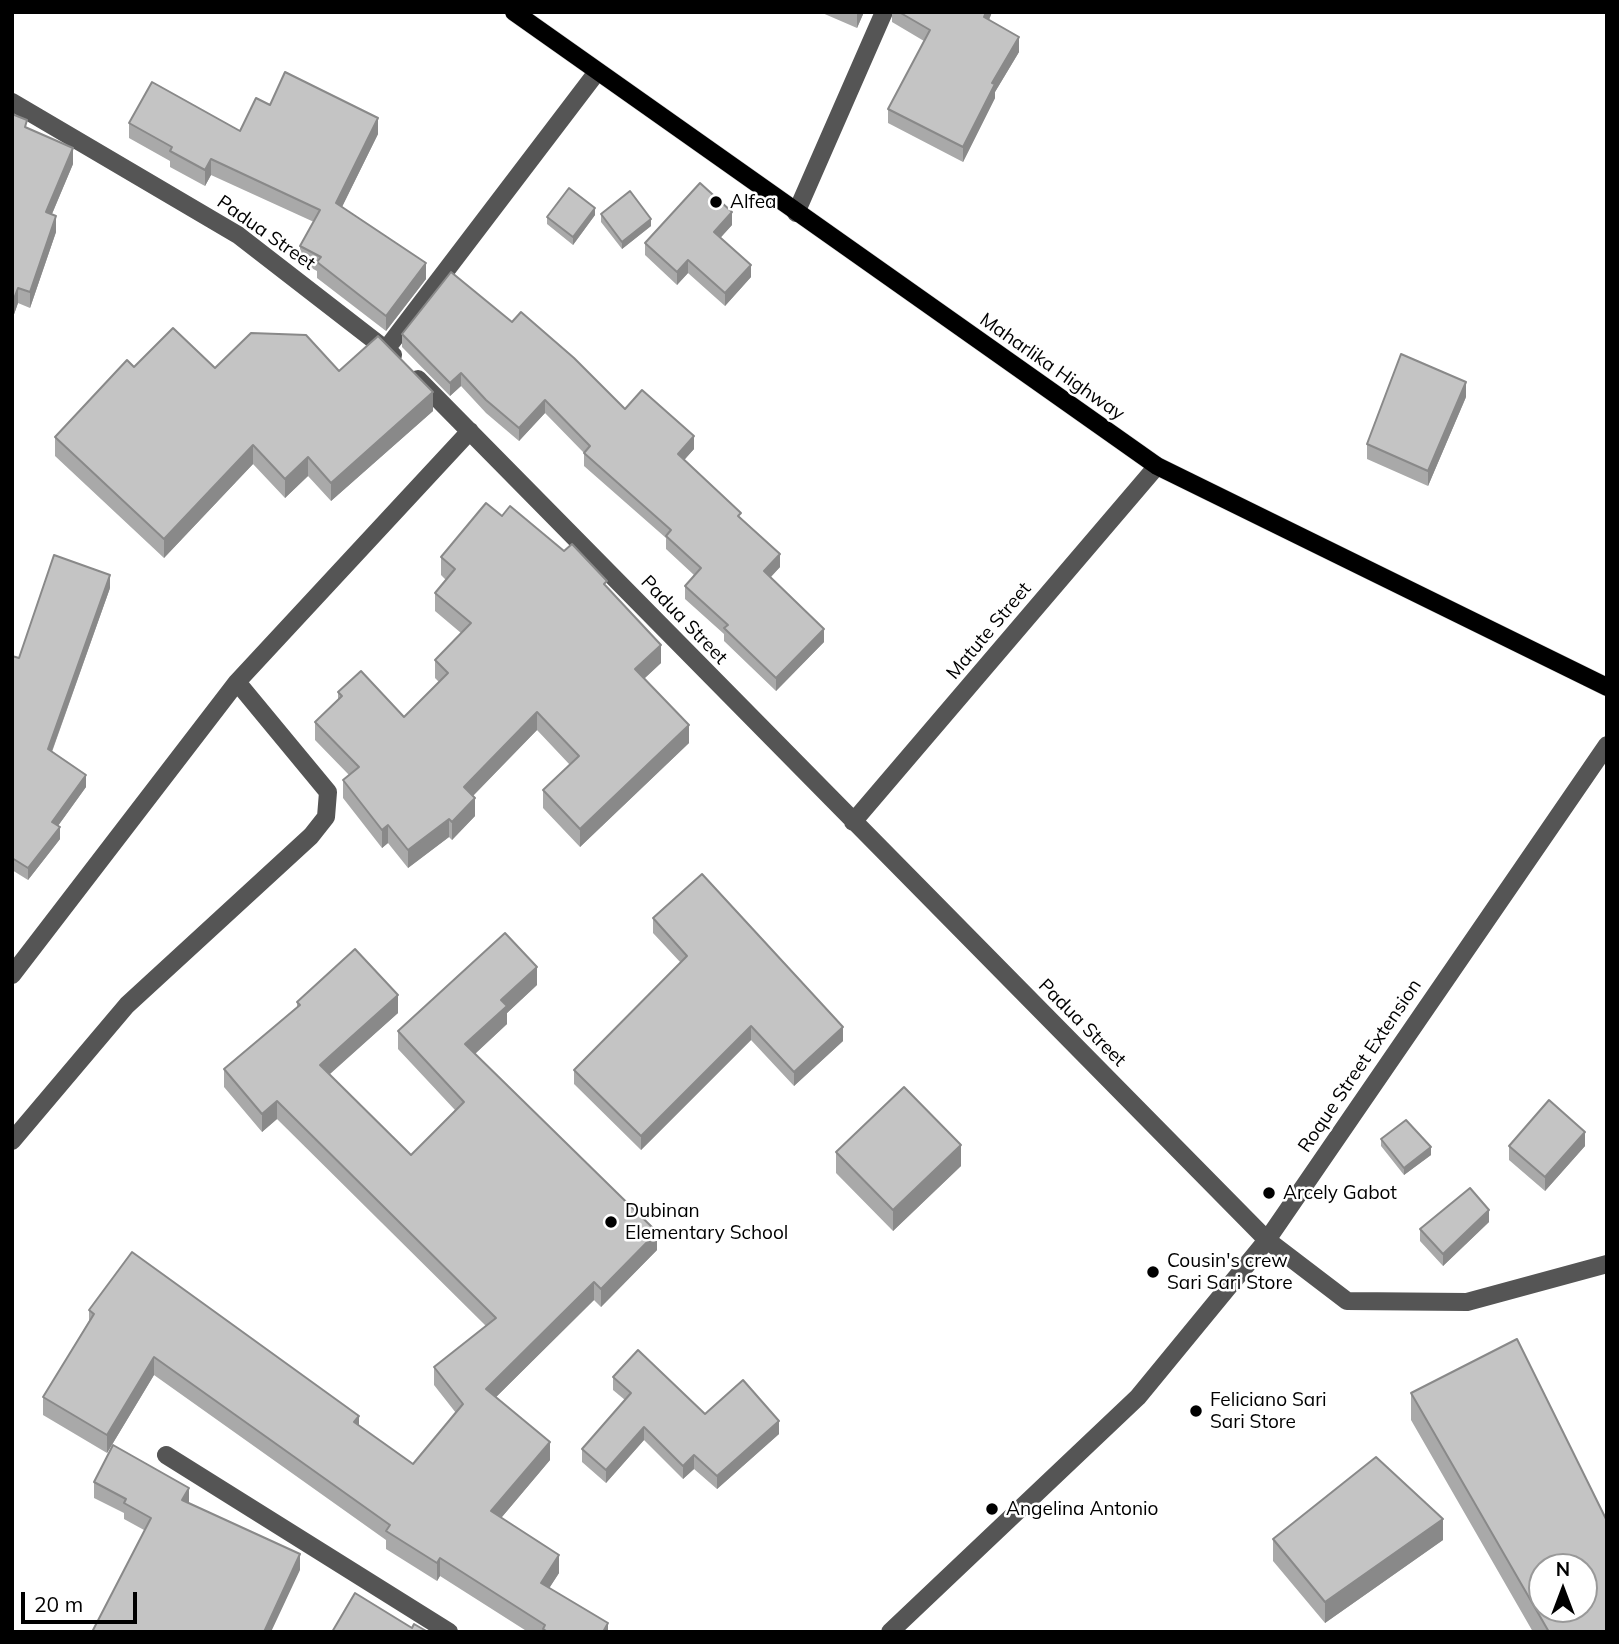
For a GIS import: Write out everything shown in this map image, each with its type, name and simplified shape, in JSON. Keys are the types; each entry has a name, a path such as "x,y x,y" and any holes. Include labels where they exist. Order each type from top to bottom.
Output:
{"main road":[{"name":"Maharlika Highway","path":"513,12 1157,466 1607,687"}],"street":[{"path":"796,213 884,12"},
{"path":"387,348 597,72"},
{"name":"Padua Street","path":"12,102 238,235 387,348 1267,1240 1347,1301 1467,1302 1607,1264"},
{"path":"12,975 237,682 470,431"},
{"name":"Matute Street","path":"853,822 1157,466"},
{"path":"12,1141 127,1005 311,836 326,817 328,792 237,682"},
{"name":"Roque Street Extension","path":"890,1632 1138,1397 1267,1240 1607,745"},
{"path":"166,1455 449,1632"}],"building":[{"path":"899,12 986,12 984,17 1019,37 992,83 995,84 963,147 888,109 930,30"},
{"path":"285,72 378,118 336,203 426,263 386,316 317,262 321,257 300,246 320,210 211,159 205,170 170,151 172,147 129,123 152,82 240,131 256,98 270,105"},
{"path":"12,114 27,120 25,127 73,148 46,212 56,216 30,292 18,288 12,304"},
{"path":"700,183 732,212 714,232 751,265 725,293 688,260 677,272 645,243"},
{"path":"569,188 595,208 573,237 547,217"},
{"path":"630,191 651,219 622,242 601,214"},
{"path":"451,272 512,322 521,312 574,358 625,409 642,390 694,436 678,454 741,513 738,516 780,554 764,571 824,629 776,678 724,628 728,625 685,586 701,568 666,536 671,530 584,453 590,446 545,400 519,428 486,400 461,373 450,383 402,334"},
{"path":"173,328 215,368 251,333 306,335 339,371 378,336 433,392 331,483 308,457 285,479 253,445 164,539 55,437 127,360 134,367"},
{"path":"1401,354 1466,382 1428,471 1367,444"},
{"path":"486,503 502,516 510,506 564,551 572,544 607,581 604,584 661,645 635,669 689,725 580,829 543,790 579,756 537,712 464,787 475,798 452,822 449,819 408,850 388,825 382,830 343,780 359,767 315,722 342,696 338,692 361,671 404,717 448,673 435,660 471,623 435,593 455,569 441,557"},
{"path":"54,555 110,575 48,749 86,775 52,822 60,827 28,868 12,858 12,656 19,658"},
{"path":"702,874 843,1027 794,1072 751,1026 641,1136 574,1070 687,956 653,918"},
{"path":"505,933 537,967 501,1000 507,1006 465,1044 657,1232 601,1289 594,1282 486,1389 550,1442 491,1511 559,1555 541,1583 608,1623 603,1632 548,1632 543,1629 545,1625 440,1558 437,1563 386,1531 390,1525 154,1357 107,1435 43,1397 94,1314 89,1310 132,1252 359,1416 354,1422 413,1464 463,1404 434,1367 496,1318 277,1101 262,1114 224,1069 300,1005 297,1002 355,949 398,995 320,1065 411,1155 464,1102 398,1031"},
{"path":"904,1087 961,1145 893,1210 836,1152"},
{"path":"1549,1100 1585,1132 1545,1177 1509,1146"},
{"path":"1406,1120 1431,1147 1404,1168 1381,1139"},
{"path":"1470,1188 1489,1210 1443,1254 1420,1229"},
{"path":"1517,1339 1607,1521 1607,1632 1549,1632 1544,1623 1598,1623 1598,1553 1528,1553 1528,1596 1411,1393"},
{"path":"638,1350 705,1414 743,1380 779,1421 717,1476 694,1455 683,1466 644,1427 606,1470 582,1449 631,1393 613,1377"},
{"path":"113,1445 189,1488 182,1500 300,1554 264,1632 92,1632 151,1518 124,1503 126,1499 94,1482"},
{"path":"1376,1457 1443,1519 1325,1602 1273,1539"},
{"path":"355,1593 412,1628 414,1624 428,1632 332,1632"}],"place":[{"name":"Alfea","path":"716,202"},
{"name":"Arcely Gabot","path":"1269,1193"},
{"name":"Dubinan Elementary School","path":"611,1222"},
{"name":"Cousin's crew Sari Sari Store","path":"1153,1272"},
{"name":"Feliciano Sari Sari Store","path":"1196,1411"},
{"name":"Angelina Antonio","path":"992,1509"}]}
